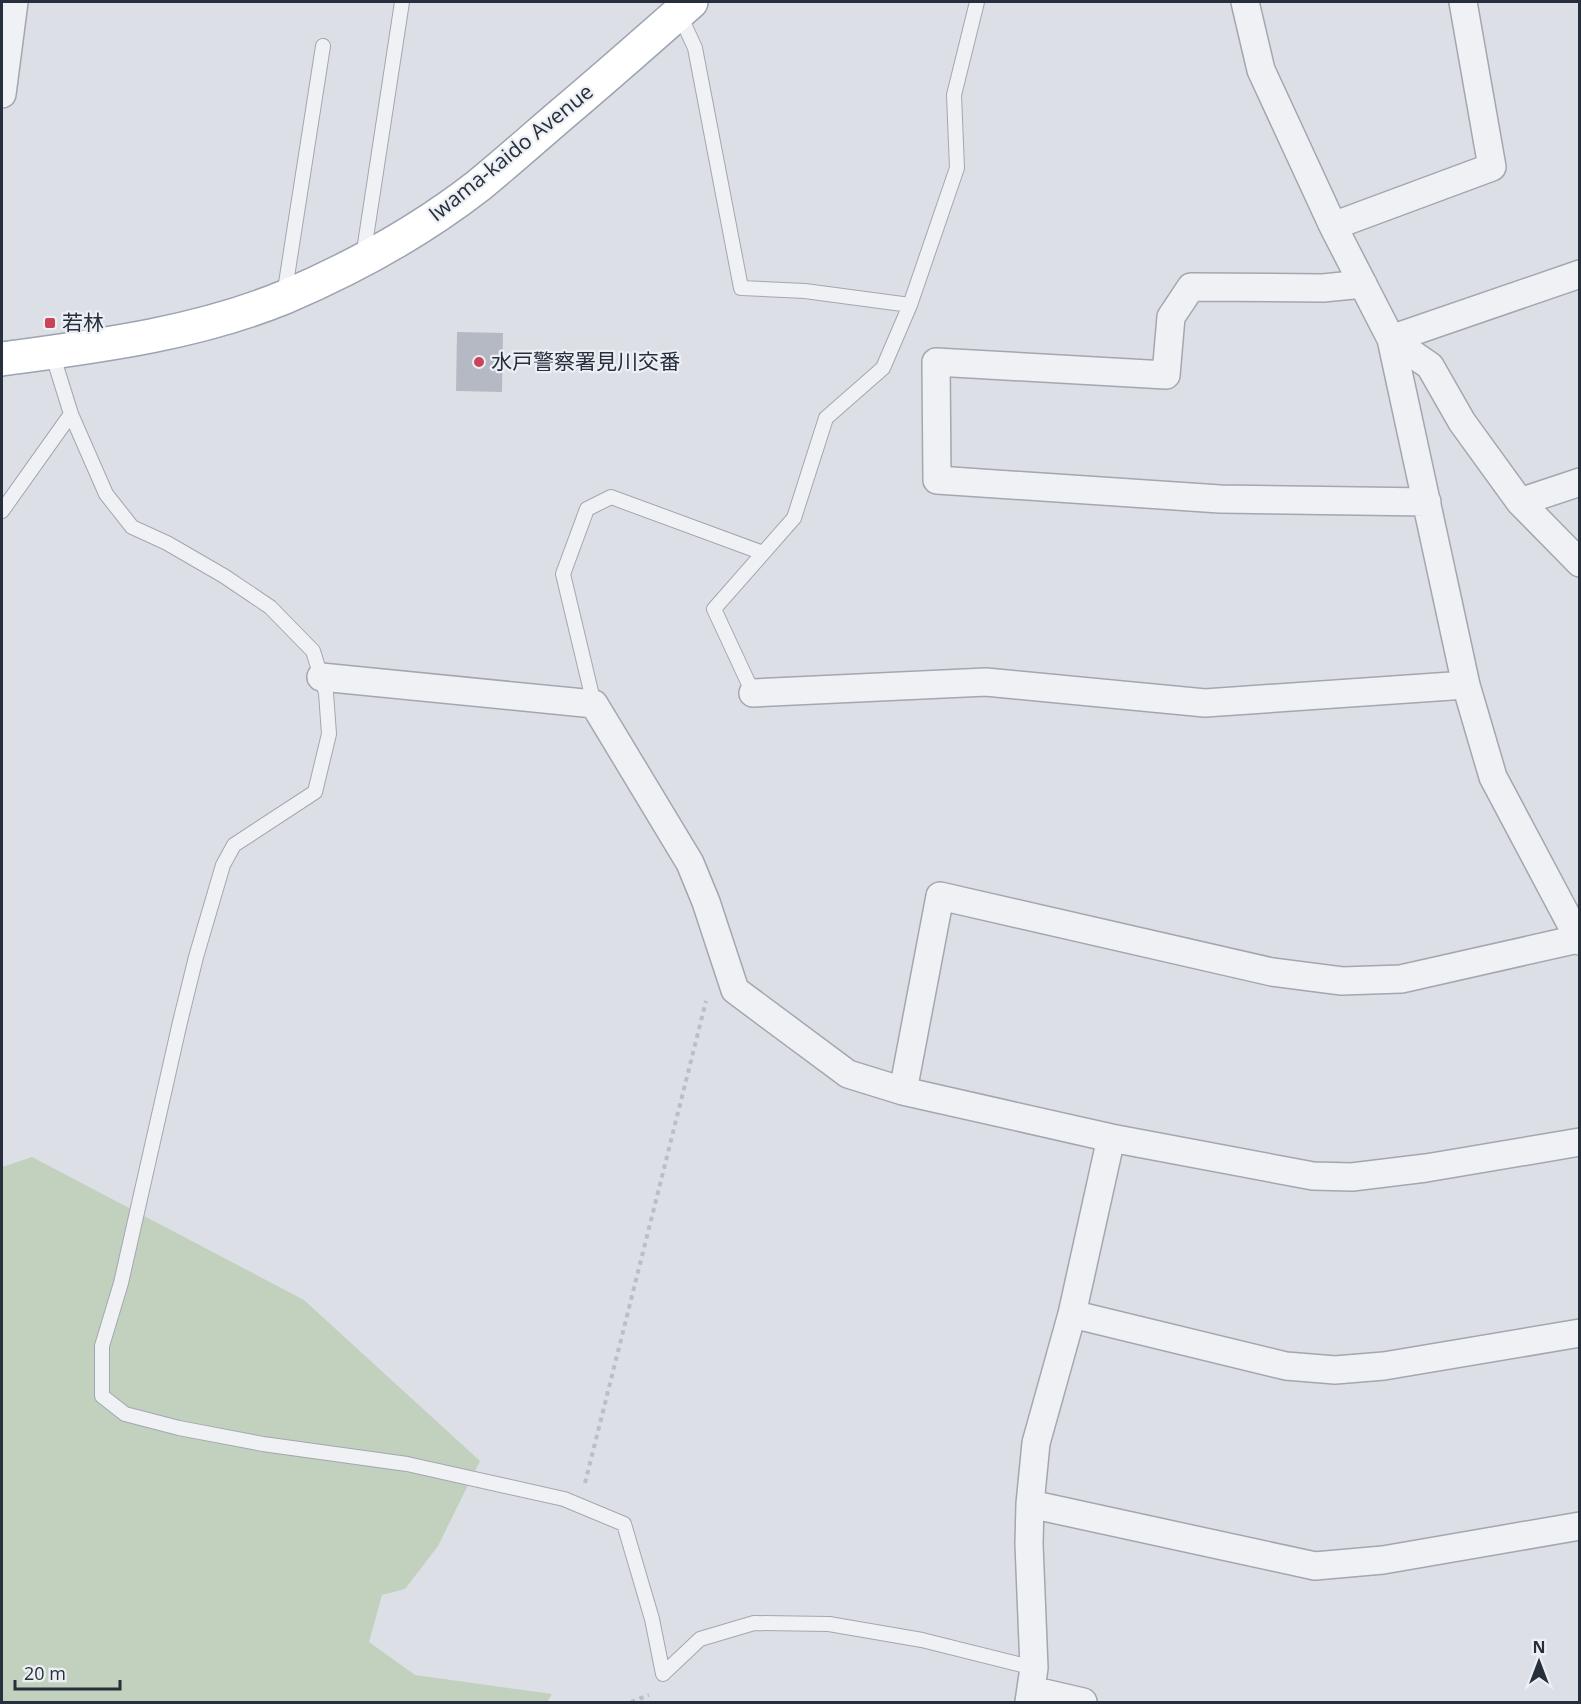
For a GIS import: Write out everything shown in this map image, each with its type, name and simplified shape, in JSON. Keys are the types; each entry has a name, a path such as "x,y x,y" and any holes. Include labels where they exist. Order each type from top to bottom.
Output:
{"main road":[{"name":"Iwama-kaido Avenue","path":"2,359 130,341 182,330 284,297 362,260 417,228 477,186 685,7"}],"street":[{"path":"2,94 14,2"},
{"path":"903,1091 940,896 1272,972 1342,981 1401,979 1579,940 1493,777 1466,685 1390,339 1333,226 1261,70 1245,2"},
{"path":"1333,226 1492,167 1463,2"},
{"path":"1390,339 1580,274"},
{"path":"1363,284 1323,288 1191,287 1171,317 1166,375 936,362 937,480 1220,499 1427,502"},
{"path":"1390,339 1430,366 1462,422 1521,502 1580,563"},
{"path":"1521,502 1580,482"},
{"path":"321,677 594,704 690,863 706,902 735,990 848,1074 903,1091 1111,1138 1313,1176 1352,1177 1426,1168 1580,1142"},
{"path":"753,693 986,682 1205,703 1466,685"},
{"path":"1083,1702 1031,1687 1030,1504 1036,1443 1072,1314 1111,1138"},
{"path":"1072,1314 1286,1365 1335,1370 1384,1366 1580,1333"},
{"path":"1030,1504 1315,1566 1383,1560 1580,1526"}],"lane":[{"path":"362,260 402,2"},
{"path":"753,693 714,609 794,518 826,418 883,368 910,305 957,168 954,95 977,2"},
{"path":"685,7 741,288 805,291 910,305"},
{"path":"284,297 322,46"},
{"path":"52,353 71,414 106,494 132,527 167,543 224,576 270,607 313,651 326,693 329,734 315,792 234,845 223,865 191,978 121,1283 102,1346 102,1396 125,1414 178,1428 263,1444 407,1464 564,1499 624,1524 652,1619 663,1674 700,1639 754,1623 829,1624 922,1640 1031,1687"},
{"path":"2,511 71,414"},
{"path":"594,704 563,574 587,509 611,497 764,553"}],"path":[{"path":"580,1505 707,1000 728,968"}],"green space":[{"path":"32,1157 304,1300 480,1461 438,1546 405,1589 382,1595 369,1642 415,1675 552,1694 547,1702 2,1702 2,1167"}],"building":[{"name":"水戸警察署見川交番","path":"457,332 503,333 502,392 456,391"}],"place":[{"name":"若林","path":"50,323"},
{"name":"水戸警察署見川交番","path":"479,362"}]}
